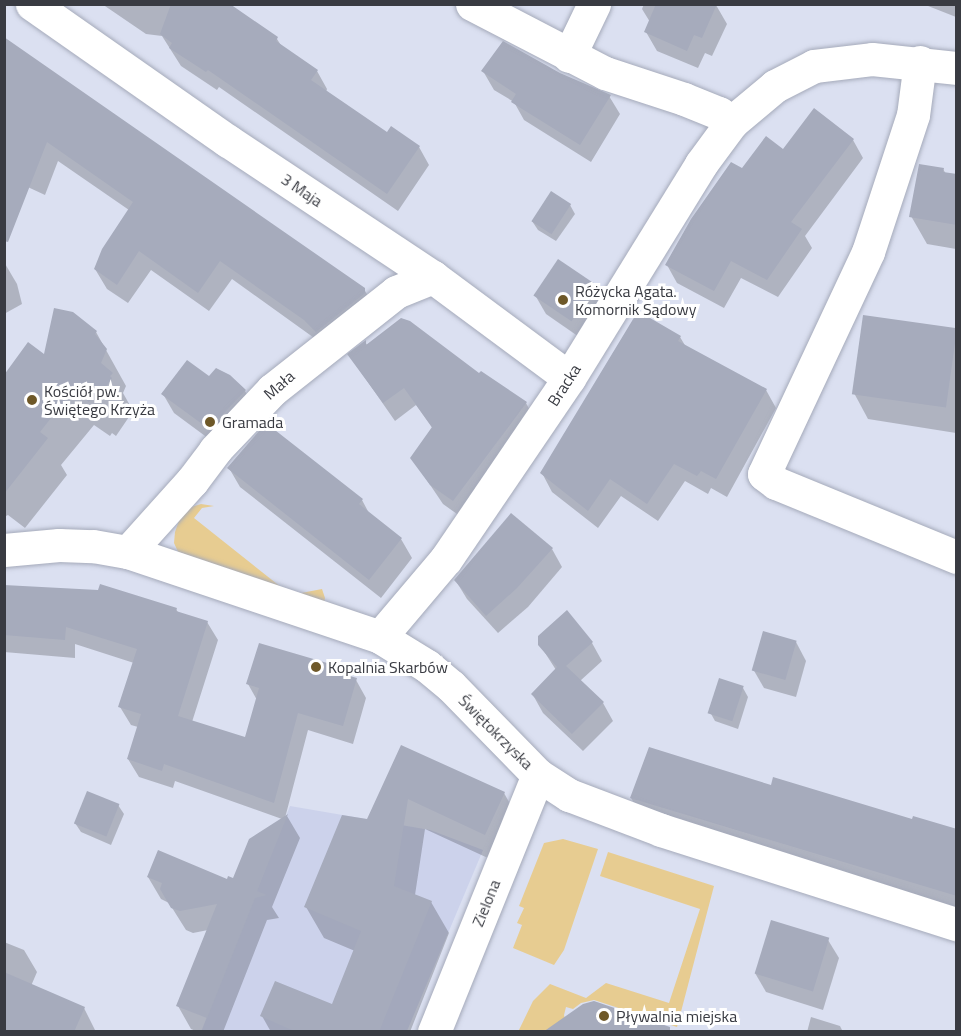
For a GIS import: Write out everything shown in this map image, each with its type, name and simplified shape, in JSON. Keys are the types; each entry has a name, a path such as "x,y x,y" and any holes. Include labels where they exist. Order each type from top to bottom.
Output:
{"street":[{"name":"3 Maja","path":"32,4 228,141 433,278 569,378"},
{"path":"472,4 605,73 719,113 732,122"},
{"path":"569,56 594,4"},
{"name":"Bracka","path":"380,637 446,559 569,378 700,164 732,122 775,86 814,66 872,59 920,62 957,68"},
{"path":"920,62 913,115 868,252 764,474 776,483 957,557"},
{"name":"Mała","path":"128,552 149,526 192,481 215,450 272,390 396,292 433,278"},
{"name":"Świętokrzyska","path":"4,550 82,546 128,552 380,637 426,666 451,687 538,775 569,795 615,814 957,924"},
{"name":"Zielona","path":"434,1032 538,775"}],"shaded area":[{"path":"201,504 214,506 202,508 194,518 291,595 322,589 324,603 317,606 303,604 188,563 180,556 174,543 175,532 181,515 188,508"},
{"path":"290,806 430,830 483,850 407,1031 201,1032"},
{"path":"563,839 598,849 564,950 554,965 513,948 522,925 517,923 524,908 519,906 544,843"},
{"path":"608,852 714,886 677,1027 594,1000 581,1003 573,1009 566,1007 564,1015 568,1031 518,1032 533,1001 550,984 586,998 606,983 669,1003 700,909 600,876"}],"building":[{"path":"171,4 230,4 278,37 276,41 318,70 311,80 387,132 391,126 420,146 387,194 208,70 206,72 169,48 172,43 160,34"},
{"path":"656,4 717,4 702,38 694,35 687,51 644,32"},
{"path":"4,37 365,288 365,293 316,332 304,320 220,261 198,293 139,251 117,285 94,269 102,249 133,202 47,142 8,242 4,241"},
{"path":"503,41 560,73 611,95 580,145 511,102 516,94 481,71"},
{"path":"814,108 854,139 791,222 802,229 767,280 731,261 714,291 665,265 691,219 731,162 742,168 766,136 783,149"},
{"path":"919,164 944,168 943,172 957,174 957,225 909,217"},
{"path":"551,191 571,204 552,234 531,221"},
{"path":"558,259 596,285 572,321 533,295"},
{"name":"Kościół pw. Świętego Krzyża","path":"54,308 73,312 97,331 95,334 107,349 101,363 113,373 110,376 112,378 96,402 92,398 89,402 73,390 40,432 48,438 4,494 4,375 28,342 44,354"},
{"path":"638,311 681,336 678,341 767,389 716,479 701,471 697,476 674,464 647,504 610,479 588,511 540,473"},
{"path":"863,315 956,328 946,407 852,394"},
{"path":"401,318 410,321 479,373 481,371 527,402 453,501 430,485 410,458 432,427 404,388 383,403 347,354 366,340 366,345"},
{"path":"187,360 209,376 216,368 230,375 246,390 209,429 161,394"},
{"path":"266,423 363,499 359,504 402,538 369,580 227,468"},
{"path":"511,513 553,548 517,588 486,616 454,580"},
{"path":"100,584 177,608 176,611 208,621 178,716 245,737 259,688 246,684 259,643 334,665 332,671 357,678 343,726 298,713 274,803 164,764 162,771 127,759 141,714 118,707 137,649 66,627 65,640 4,635 4,585 98,590"},
{"path":"567,610 593,642 566,666 604,702 572,734 531,694 557,667 538,645 538,636"},
{"path":"763,631 797,641 785,680 752,670"},
{"path":"719,678 744,686 732,721 708,713"},
{"path":"401,745 505,792 485,835 408,799 394,886 432,901 379,1032 296,1032 260,1016 275,981 332,1004 361,931 304,907 342,815 367,819"},
{"path":"649,747 771,785 773,777 912,819 913,816 957,829 957,896 630,798"},
{"path":"87,791 119,804 106,837 74,823"},
{"path":"288,814 257,891 267,895 255,898 207,1018 176,1006 217,904 180,911 171,908 160,889 162,883 147,877 158,850 227,879 228,876 233,878 249,839"},
{"path":"771,920 829,938 813,991 755,974"},
{"path":"4,972 85,1007 74,1032 4,1032"},
{"name":"Pływalnia miejska","path":"594,1001 670,1027 670,1032 543,1032 583,1004"}],"place":[{"name":"Różycka Agata. Komornik Sądowy","path":"563,300"},
{"name":"Kościół pw. Świętego Krzyża","path":"32,400"},
{"name":"Gramada","path":"210,422"},
{"name":"Kopalnia Skarbów","path":"316,667"},
{"name":"Pływalnia miejska","path":"604,1016"}]}
